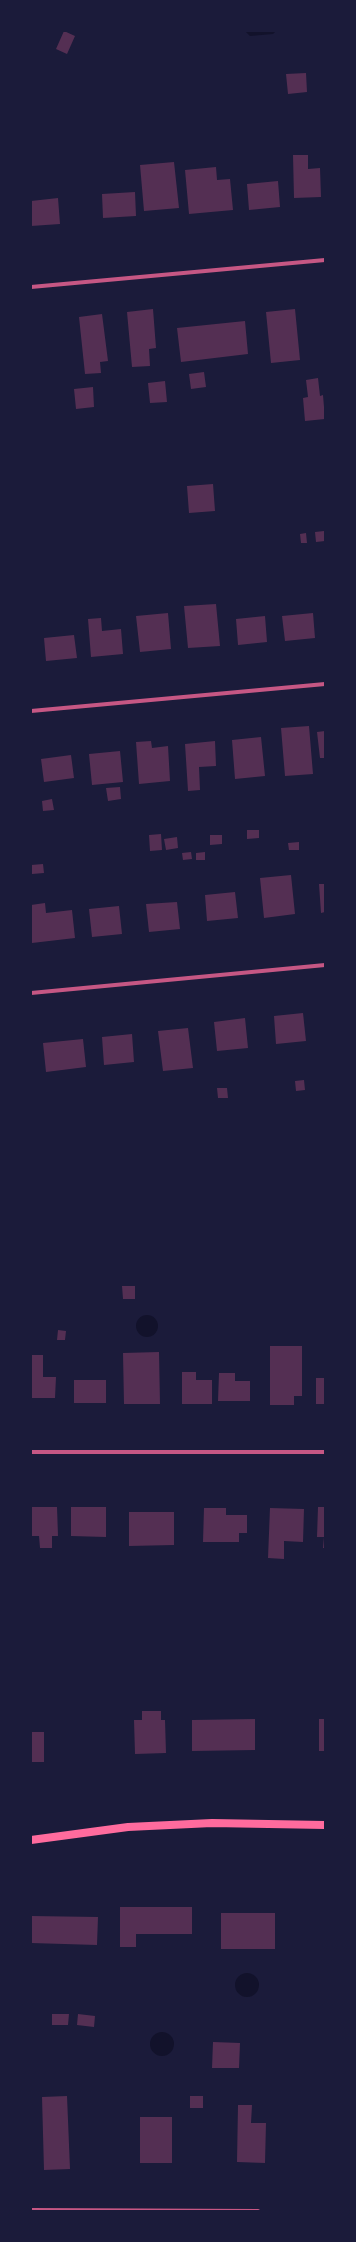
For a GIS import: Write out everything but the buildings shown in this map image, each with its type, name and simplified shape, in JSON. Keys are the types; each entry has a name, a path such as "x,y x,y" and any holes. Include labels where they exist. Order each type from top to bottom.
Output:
{"main road":[{"path":"31,1840 128,1827 212,1823 325,1825"}],"street":[{"path":"31,287 325,260"},
{"path":"31,711 325,684"},
{"path":"31,993 325,965"},
{"path":"31,1452 325,1452"},
{"path":"31,2210 258,2211"}],"shaded area":[{"path":"245,31 276,31 273,34 250,36"},
{"path":"147,1315 155,1318 158,1326 155,1334 147,1337 139,1334 136,1326 139,1318"},
{"path":"247,1973 255,1977 259,1985 255,1993 247,1997 239,1993 235,1985 239,1977"},
{"path":"162,2032 167,2033 173,2039 173,2049 167,2055 162,2056 157,2055 151,2049 150,2044 151,2039 157,2033"}]}
